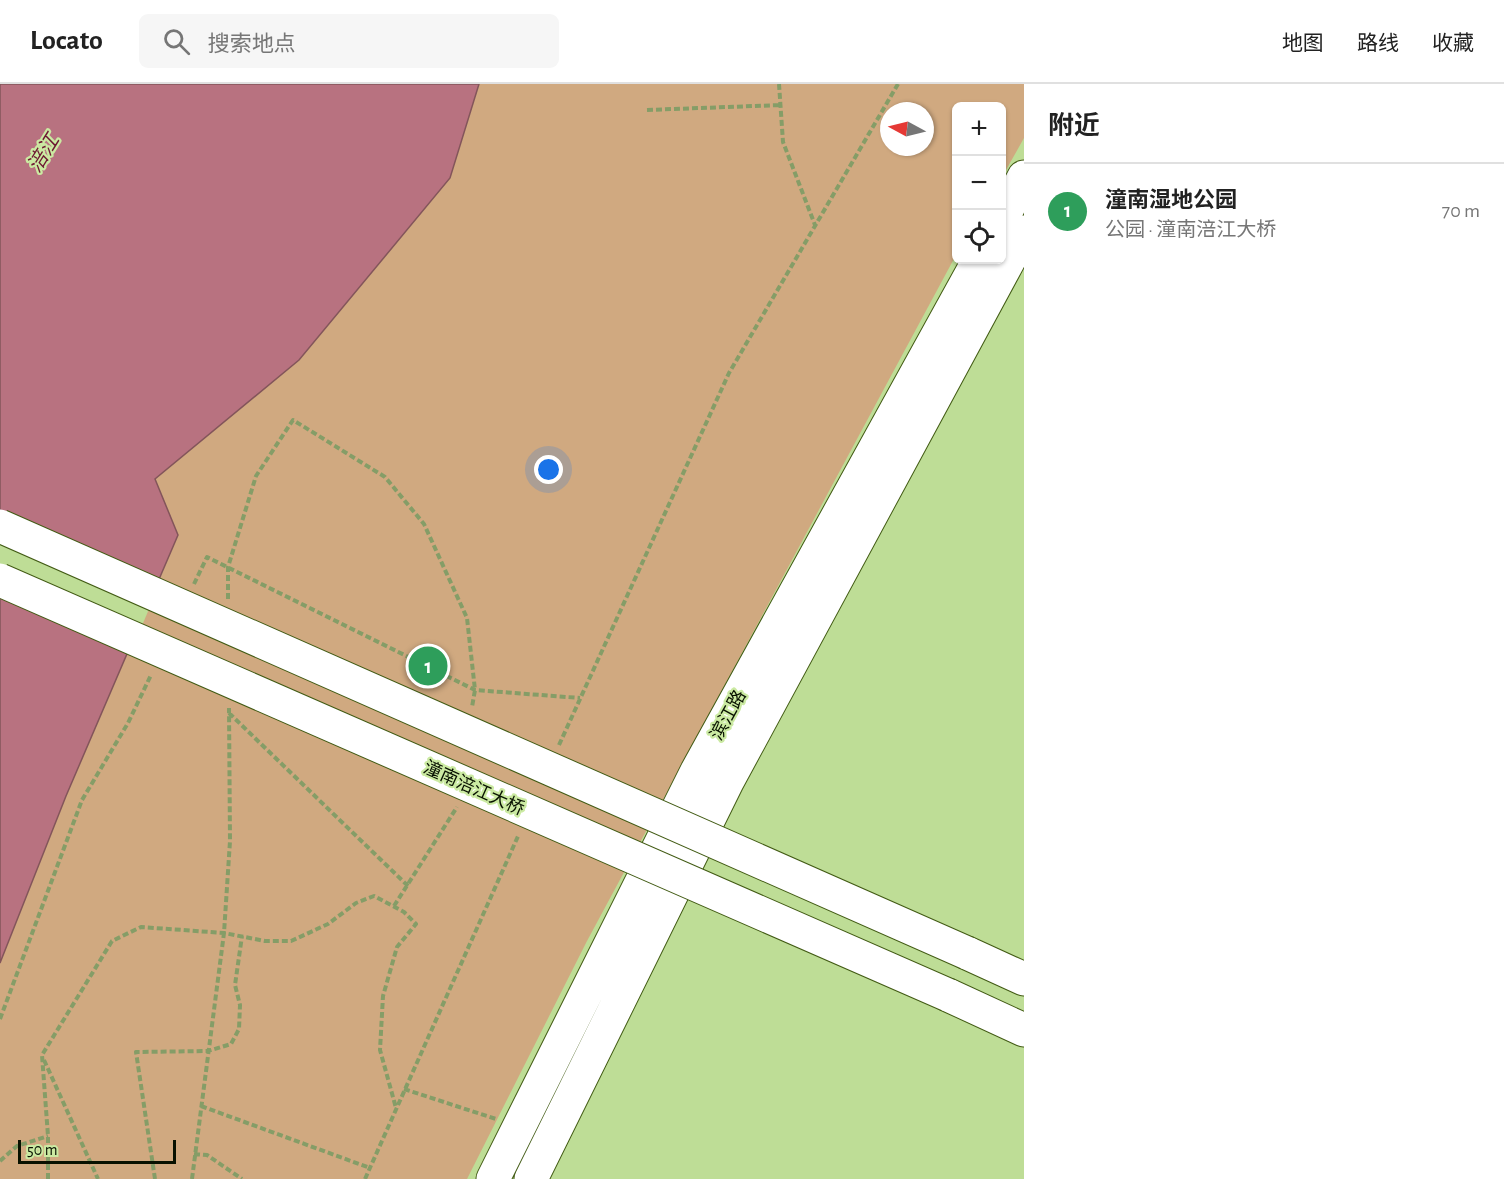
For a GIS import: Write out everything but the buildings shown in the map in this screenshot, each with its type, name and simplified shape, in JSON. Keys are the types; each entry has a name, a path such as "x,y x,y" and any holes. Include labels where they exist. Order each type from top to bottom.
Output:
{"main road":[{"path":"531,1179 727,782 1017,213"},
{"name":"滨江路","path":"493,1179 697,771 977,264"},
{"path":"0,526 1019,975"},
{"name":"潼南涪江大桥","path":"0,580 1024,1030"},
{"path":"992,1015 1024,1044"}],"path":[{"path":"779,84 783,142 815,226"},
{"path":"556,751 729,372 898,84"},
{"path":"647,110 780,105"},
{"path":"228,601 228,567 256,476 294,420 385,477 424,524 467,618 475,690 471,714"},
{"path":"192,588 207,557 475,690 580,698"},
{"path":"0,1019 82,800 128,723 153,671"},
{"path":"192,1179 224,933 230,841 229,702"},
{"path":"229,713 408,886"},
{"path":"394,906 457,807"},
{"path":"365,1179 523,825"},
{"path":"48,1179 48,1136 42,1055 112,941 141,927 224,933 265,941 291,941 328,924 356,903 374,896 404,912 416,924 397,947 383,996 380,1050 396,1109"},
{"path":"154,1179 136,1052 208,1051 231,1044 240,1029 240,1005 235,985 242,936"},
{"path":"42,1055 98,1179"},
{"path":"405,1089 519,1127"},
{"path":"201,1106 370,1168"},
{"path":"0,1161 17,1146 48,1136"},
{"path":"194,1154 207,1155 242,1179"}],"shaded area":[{"path":"479,84 1024,84 1024,138 1006,170 1006,102 952,102 952,262 587,941 467,1179 0,1179 0,963 66,796 155,479 299,360 450,178"}],"water":[{"name":"涪江","path":"0,84 479,84 450,178 299,360 155,479 178,535 66,796 0,963"}],"pier":[{"path":"0,512 160,583 130,654 0,597"}],"place":[{"name":"潼南湿地公园","path":"428,666"}]}
